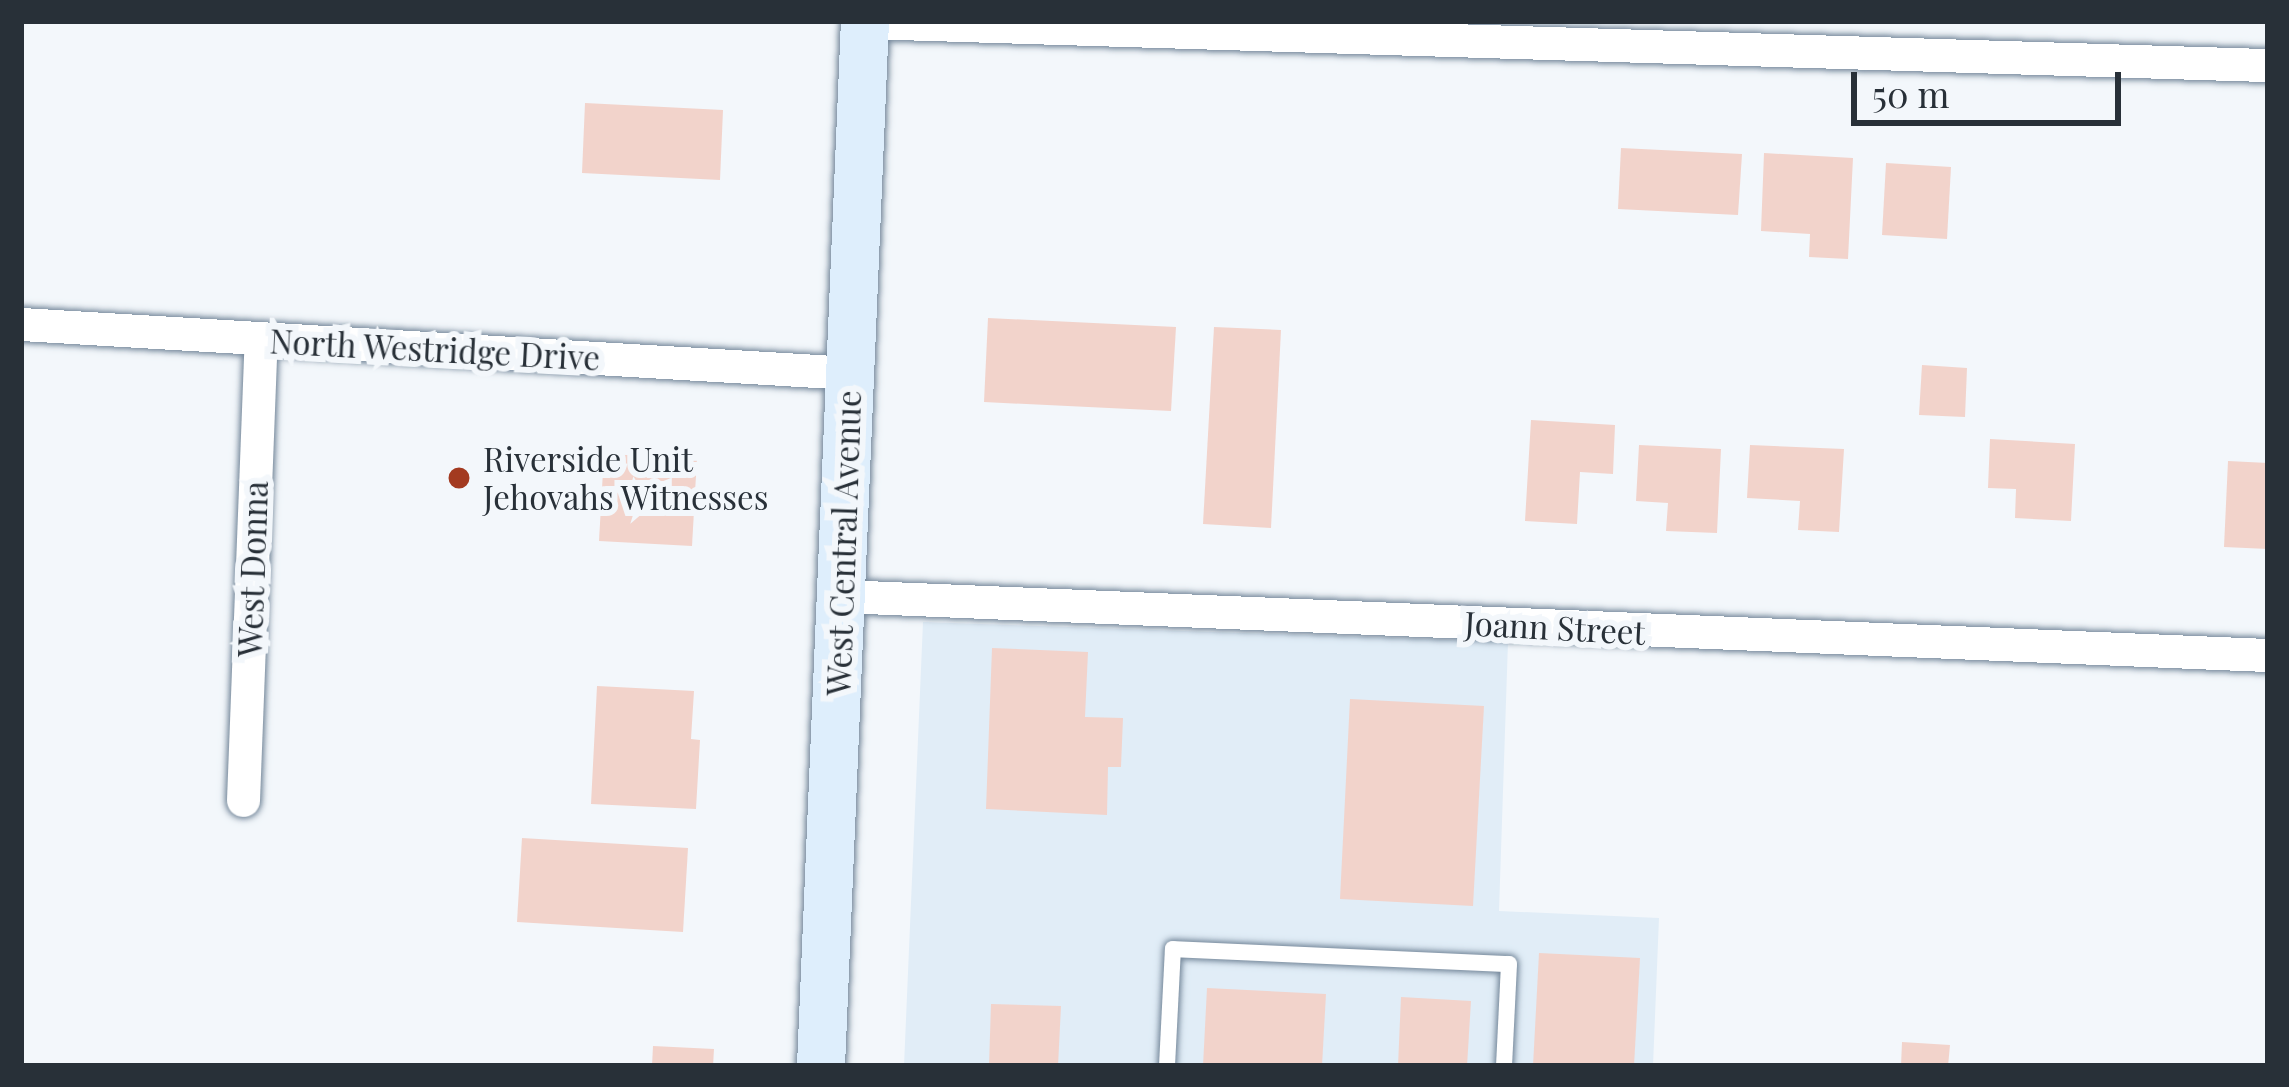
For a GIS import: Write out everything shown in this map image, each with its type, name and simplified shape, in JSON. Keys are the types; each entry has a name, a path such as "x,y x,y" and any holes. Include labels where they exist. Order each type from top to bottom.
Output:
{"main road":[{"name":"West Central Avenue","path":"821,1066 865,21"}],"street":[{"path":"865,21 2268,65"},
{"name":"North Westridge Drive","path":"21,324 850,373"},
{"name":"West Donna","path":"243,800 261,339"},
{"name":"Joann Street","path":"841,596 2268,655"}],"lane":[{"path":"1167,1066 1173,949 1509,964 1504,1066"}],"shaded area":[{"path":"923,622 1508,642 1499,911 1659,918 1653,1066 904,1066"}],"building":[{"path":"585,103 723,110 720,180 582,173"},
{"path":"1621,148 1742,154 1738,215 1618,209"},
{"path":"1764,153 1853,158 1848,259 1809,257 1810,234 1761,231"},
{"path":"1886,163 1951,167 1947,239 1882,235"},
{"path":"988,318 1176,327 1171,411 984,402"},
{"path":"1214,327 1281,330 1271,528 1203,524"},
{"path":"1922,365 1967,368 1965,417 1919,415"},
{"path":"1531,420 1615,425 1613,474 1580,472 1577,524 1525,521"},
{"path":"1990,439 2075,444 2071,521 2015,518 2016,489 1988,488"},
{"path":"1639,445 1721,449 1717,533 1666,531 1668,503 1636,501"},
{"path":"1750,445 1844,449 1839,532 1798,530 1800,501 1747,498"},
{"path":"604,454 697,458 692,546 599,541"},
{"path":"2228,461 2268,463 2268,549 2224,547"},
{"path":"992,648 1088,652 1085,717 1123,718 1121,767 1108,767 1107,815 986,809"},
{"path":"597,686 694,691 691,739 700,740 696,809 591,804"},
{"path":"1350,699 1484,706 1473,906 1340,899"},
{"path":"522,838 688,848 683,932 517,922"},
{"path":"1539,953 1640,958 1634,1066 1533,1066"},
{"path":"1207,988 1326,994 1322,1066 1203,1066"},
{"path":"1401,997 1471,1001 1467,1066 1398,1066"},
{"path":"991,1004 1061,1006 1058,1066 989,1066"},
{"path":"1902,1042 1950,1045 1948,1066 1901,1066"},
{"path":"653,1046 714,1049 713,1066 652,1066"}],"place":[{"name":"Riverside Unit Jehovahs Witnesses","path":"459,478"}]}
